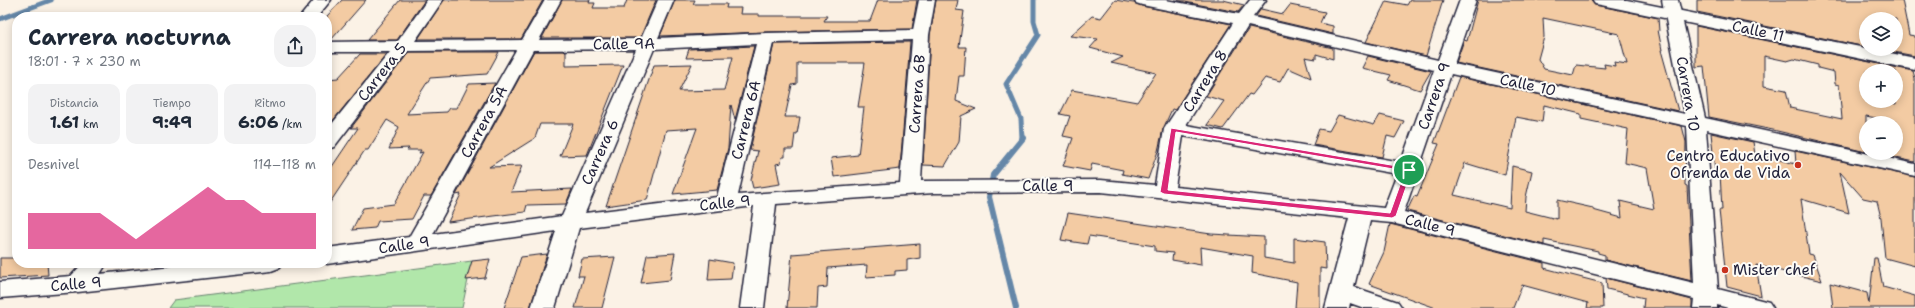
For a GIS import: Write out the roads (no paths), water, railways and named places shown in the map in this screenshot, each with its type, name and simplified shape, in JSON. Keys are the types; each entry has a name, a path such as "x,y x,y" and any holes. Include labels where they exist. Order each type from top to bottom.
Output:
{"street":[{"path":"312,12 323,0"},
{"name":"Carrera 5","path":"332,137 403,46 435,0"},
{"name":"Carrera 5A","path":"416,244 553,0"},
{"name":"Carrera 6","path":"543,308 570,222 666,0"},
{"name":"Carrera 6B","path":"910,188 921,36 927,0"},
{"name":"Calle 10","path":"1142,0 1243,20 1444,67 1915,170"},
{"name":"Carrera 8","path":"1164,192 1174,129 1243,20 1258,0"},
{"name":"Carrera 9","path":"1392,216 1468,0"},
{"name":"Calle 11","path":"1601,0 1671,7 1915,64"},
{"name":"Carrera 10","path":"1671,7 1696,121 1706,301"},
{"name":"Calle 9A","path":"332,47 648,44 766,38 921,36"},
{"name":"Carrera 6A","path":"726,202 766,38"},
{"path":"1174,129 1409,170"},
{"name":"Calle 9","path":"332,255 570,222 766,198 934,187 1101,186 1392,216 1706,301 1761,308"},
{"path":"752,308 766,198"},
{"path":"1361,212 1339,300 1390,308"},
{"path":"78,284 92,268"},
{"name":"Calle 9","path":"0,290 78,284 215,268"}],"waterway":[{"path":"19,12 51,0"},
{"path":"1022,139 1021,119 1006,84 1038,35 1034,21 1034,0"},
{"path":"0,19 12,15"},
{"path":"1016,308 989,197 993,175 1023,138"}],"place":[{"name":"Centro Educativo Ofrenda de Vida","path":"1798,165"},
{"name":"Mister chef","path":"1725,270"}]}
